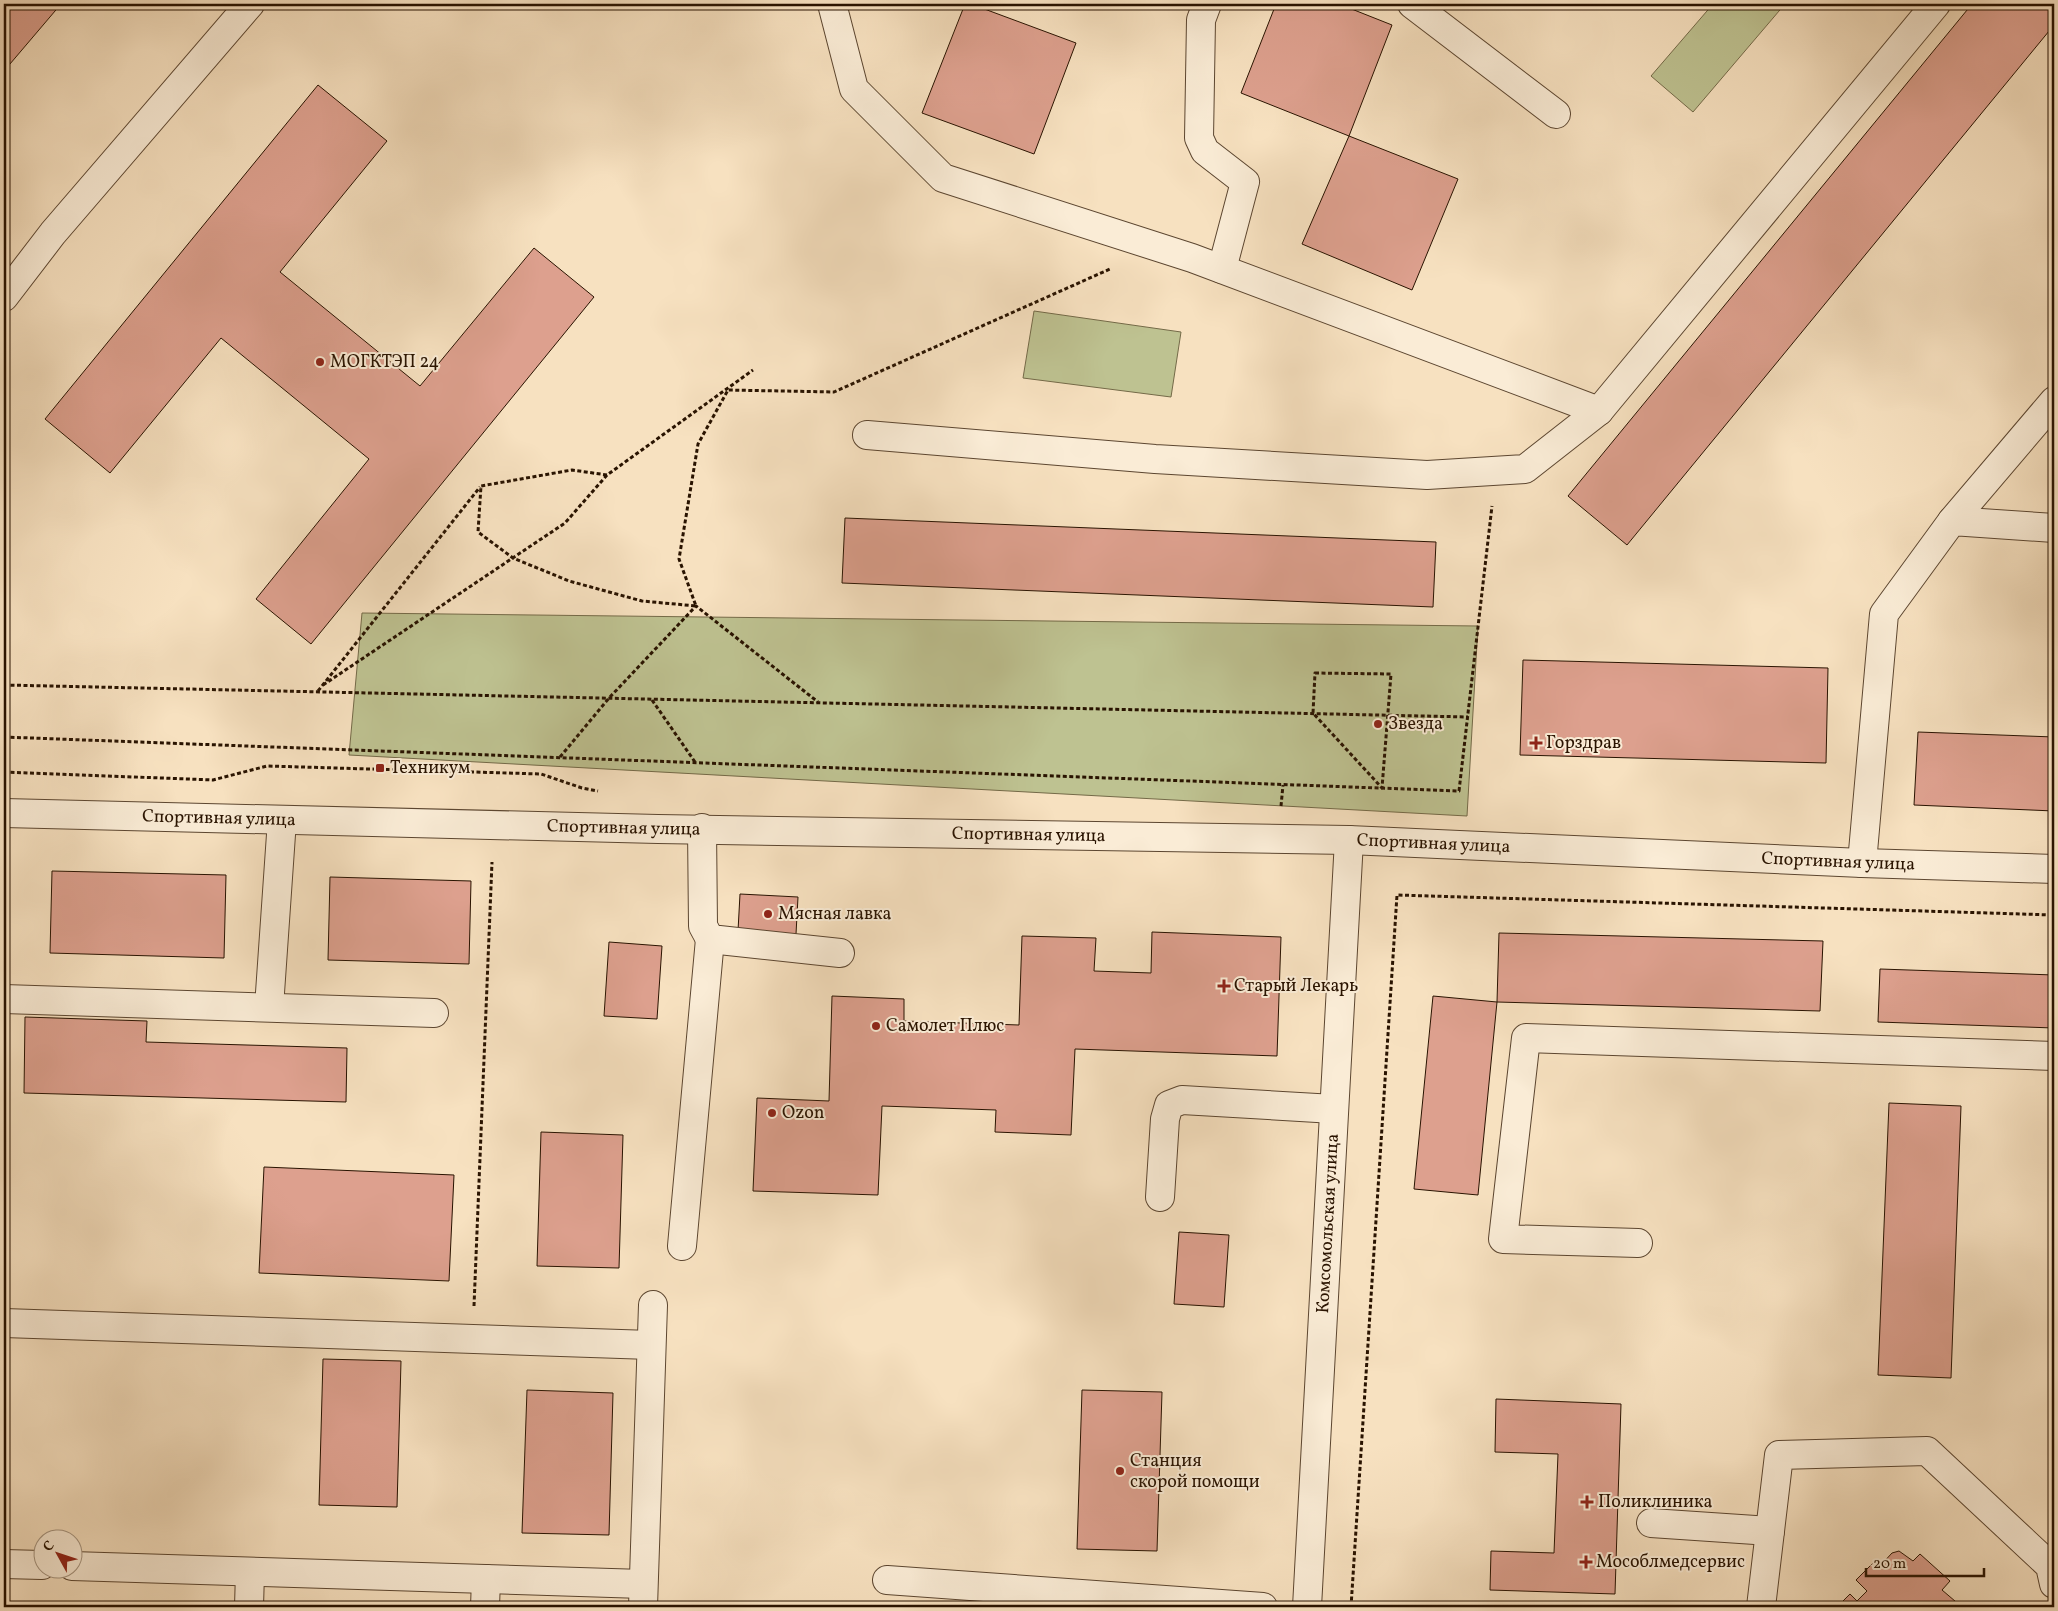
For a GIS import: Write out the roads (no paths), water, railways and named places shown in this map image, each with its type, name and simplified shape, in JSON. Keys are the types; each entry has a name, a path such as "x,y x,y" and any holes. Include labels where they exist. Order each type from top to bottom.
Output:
{"street":[{"path":"4,297 53,233 250,4"},
{"path":"832,4 854,89 943,178 1222,269 1599,411"},
{"path":"1207,4 1201,20 1199,138 1205,151 1245,182 1222,269"},
{"path":"1412,4 1556,114"},
{"path":"867,435 1155,458 1418,474 1525,469 1599,411 1936,4"},
{"path":"1862,863 1884,614 1952,520 2054,401"},
{"path":"1952,520 2054,528"},
{"name":"Спортивная улица","path":"4,813 1349,840 1862,863 2054,869"},
{"path":"269,1008 282,820"},
{"path":"682,1246 710,939 703,926 702,828"},
{"name":"Комсомольская улица","path":"1307,1607 1349,840"},
{"path":"710,939 840,953"},
{"path":"4,999 434,1013"},
{"path":"1638,1243 1503,1239 1526,1038 2054,1056"},
{"path":"1160,1197 1165,1119 1169,1105 1182,1100 1334,1109"},
{"path":"82,1566 486,1579 643,1596 653,1305"},
{"path":"4,1323 651,1345"},
{"path":"1761,1607 1779,1455 1927,1452 2050,1566 2054,1584"},
{"path":"1651,1523 1770,1530"},
{"path":"4,1564 32,1565"},
{"path":"249,1607 250,1572"},
{"path":"485,1607 486,1579"},
{"path":"887,1580 1263,1607"}],"place":[{"name":"МОГКТЭП 24","path":"320,362"},
{"name":"Звезда","path":"1378,724"},
{"name":"Горздрав","path":"1536,743"},
{"name":"Техникум","path":"380,768"},
{"name":"Мясная лавка","path":"768,914"},
{"name":"Старый Лекарь","path":"1224,986"},
{"name":"Самолет Плюс","path":"876,1026"},
{"name":"Ozon","path":"772,1113"},
{"name":"Станция скорой помощи","path":"1120,1471"},
{"name":"Поликлиника","path":"1587,1502"},
{"name":"Мособлмедсервис","path":"1586,1562"}]}
